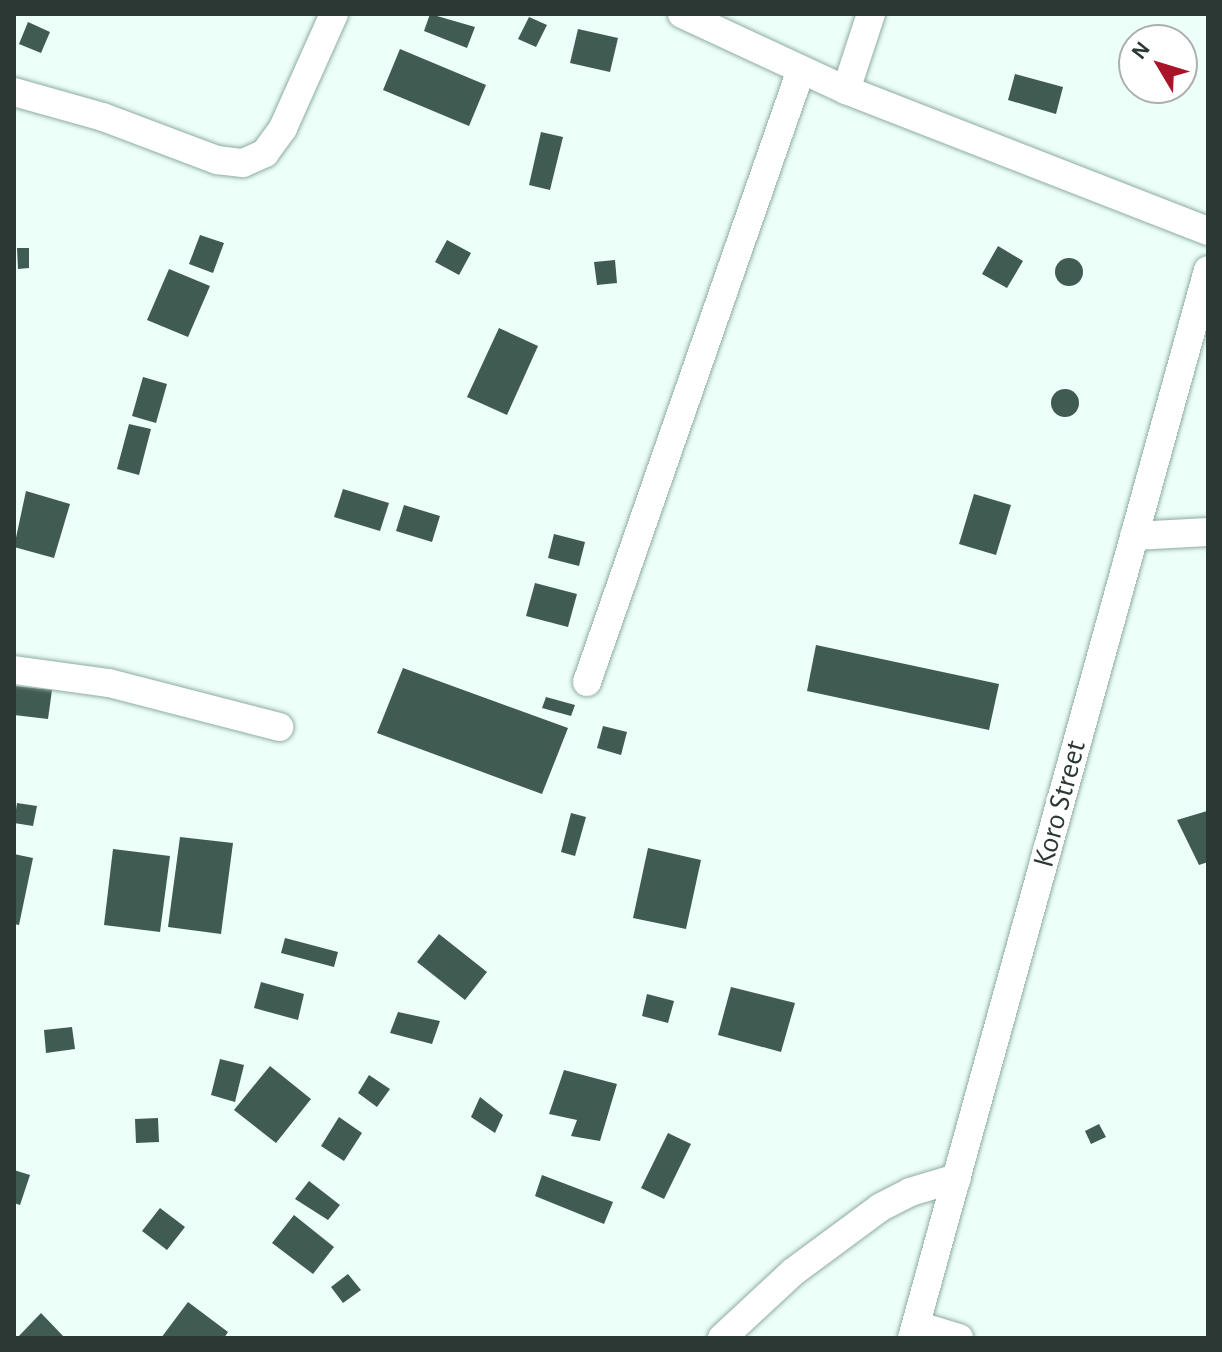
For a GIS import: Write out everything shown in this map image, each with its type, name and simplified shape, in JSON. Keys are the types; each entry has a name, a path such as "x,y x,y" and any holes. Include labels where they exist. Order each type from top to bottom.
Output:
{"street":[{"path":"14,92 90,112 217,160 243,163 265,153 283,128 334,14"},
{"path":"682,14 846,90 1208,231"},
{"path":"846,90 871,14"},
{"path":"587,682 801,70"},
{"name":"Koro Street","path":"914,1332 1208,270"},
{"path":"1134,536 1208,532"},
{"path":"14,670 109,683 279,727"},
{"path":"722,1338 793,1272 881,1207 910,1192 957,1178"},
{"path":"914,1332 959,1338"}],"building":[{"path":"430,14 475,27 467,48 424,31"},
{"path":"529,17 547,25 536,47 518,39"},
{"path":"28,22 50,32 41,53 19,44"},
{"path":"578,29 618,38 610,72 570,63"},
{"path":"400,49 486,85 469,126 383,90"},
{"path":"1015,74 1063,87 1056,114 1008,100"},
{"path":"541,132 563,137 550,190 529,185"},
{"path":"200,235 224,243 213,273 189,264"},
{"path":"447,240 471,253 459,275 435,262"},
{"path":"998,246 1023,261 1007,288 982,274"},
{"path":"17,248 29,248 29,268 18,269"},
{"path":"1069,258 1079,262 1083,272 1079,282 1069,286 1059,282 1055,272 1059,262"},
{"path":"615,260 617,283 597,285 594,262"},
{"path":"169,269 210,286 188,337 147,320"},
{"path":"499,328 538,346 507,415 467,397"},
{"path":"143,377 167,384 156,423 132,416"},
{"path":"1065,389 1075,393 1079,403 1075,413 1065,417 1055,413 1051,403 1055,393"},
{"path":"129,424 151,429 139,475 117,469"},
{"path":"343,489 389,503 380,531 334,517"},
{"path":"26,491 70,504 54,558 14,547"},
{"path":"974,494 1011,505 996,555 959,544"},
{"path":"404,505 440,516 432,542 396,531"},
{"path":"554,534 585,542 579,566 548,558"},
{"path":"535,583 577,594 568,627 526,616"},
{"path":"816,645 999,684 989,730 807,691"},
{"path":"403,668 568,728 542,794 377,733"},
{"path":"15,686 52,690 48,719 14,715"},
{"path":"546,697 575,705 571,716 542,708"},
{"path":"603,726 627,732 621,755 597,748"},
{"path":"17,803 37,806 33,826 14,823"},
{"path":"1207,811 1208,862 1199,865 1177,820"},
{"path":"571,813 586,817 575,856 561,852"},
{"path":"180,837 233,843 221,934 168,927"},
{"path":"648,848 701,860 686,929 633,918"},
{"path":"113,849 170,856 160,932 104,925"},
{"path":"14,854 33,858 19,925 14,924"},
{"path":"439,934 487,972 465,1000 417,962"},
{"path":"285,938 338,952 334,967 281,953"},
{"path":"261,982 304,994 298,1020 254,1008"},
{"path":"731,987 795,1003 781,1052 718,1035"},
{"path":"647,994 674,1001 668,1023 642,1016"},
{"path":"398,1012 440,1021 432,1044 390,1033"},
{"path":"72,1027 75,1049 46,1053 44,1030"},
{"path":"220,1059 244,1065 235,1102 211,1095"},
{"path":"270,1066 311,1099 276,1143 234,1110"},
{"path":"564,1070 617,1084 600,1141 571,1136 577,1120 549,1114"},
{"path":"369,1075 390,1089 377,1107 358,1093"},
{"path":"480,1097 503,1115 495,1133 471,1117"},
{"path":"339,1117 362,1133 344,1161 321,1146"},
{"path":"158,1118 159,1142 136,1143 135,1119"},
{"path":"1099,1124 1106,1137 1091,1144 1085,1131"},
{"path":"668,1133 691,1144 664,1199 641,1188"},
{"path":"14,1170 30,1175 20,1205 14,1203"},
{"path":"542,1175 613,1202 604,1224 535,1196"},
{"path":"309,1181 340,1205 328,1220 295,1199"},
{"path":"160,1208 185,1227 167,1250 142,1231"},
{"path":"294,1215 334,1247 313,1274 272,1243"},
{"path":"348,1274 361,1290 343,1303 331,1287"},
{"path":"188,1302 228,1332 224,1338 161,1338"},
{"path":"41,1313 65,1338 17,1338"}]}
